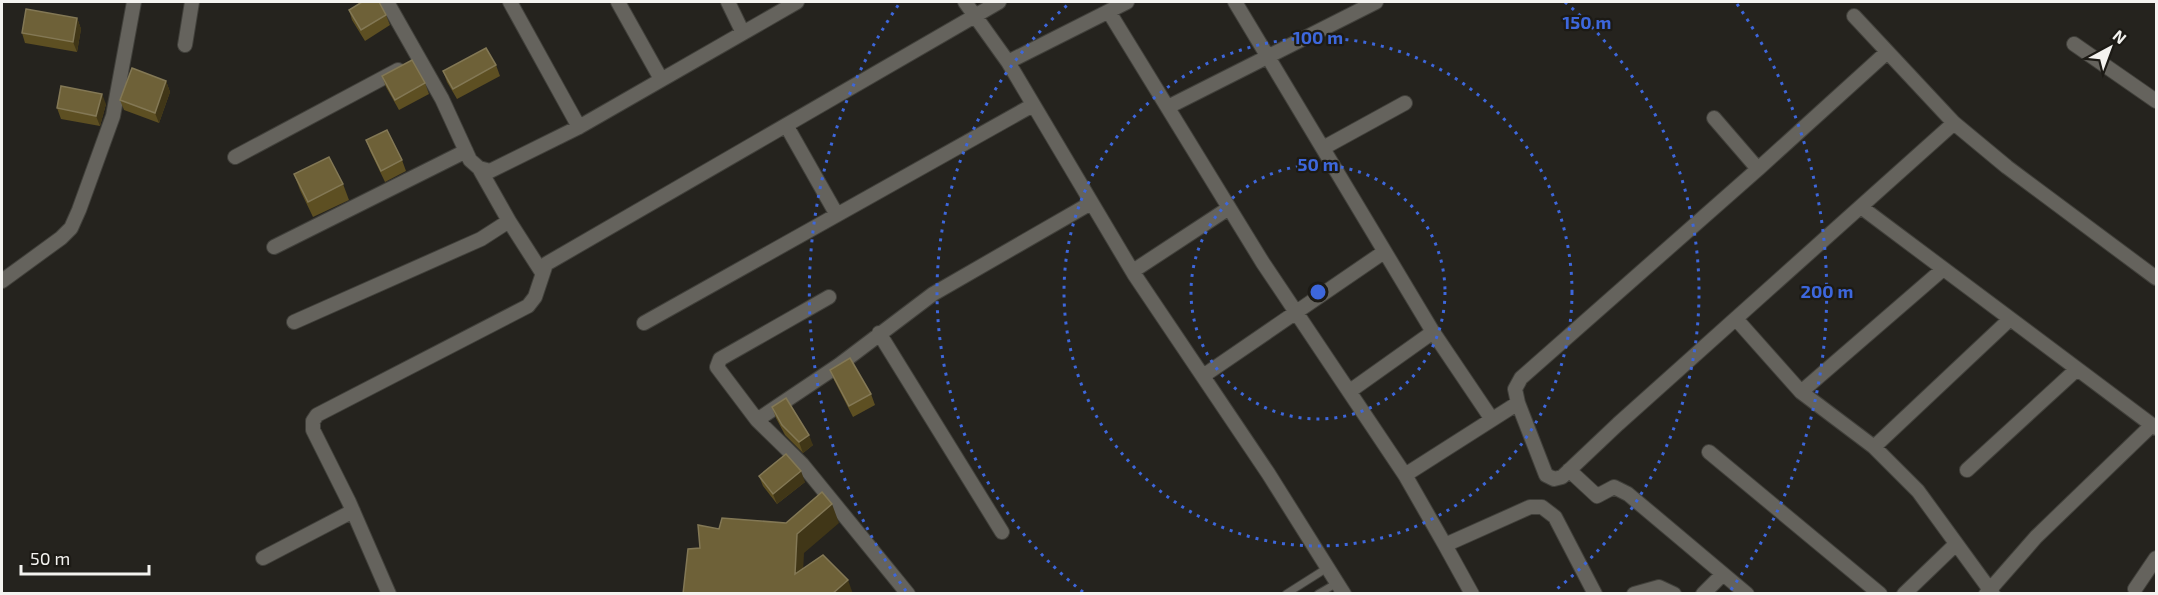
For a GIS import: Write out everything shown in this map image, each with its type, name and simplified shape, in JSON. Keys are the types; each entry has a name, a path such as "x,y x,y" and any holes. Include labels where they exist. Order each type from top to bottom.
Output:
{"street":[{"path":"3,277 61,238 71,228 113,116 134,2"},
{"path":"185,45 192,2"},
{"path":"387,2 442,99 470,160 479,168 541,272"},
{"path":"510,2 579,127"},
{"path":"618,2 661,80"},
{"path":"728,2 742,33"},
{"path":"479,168 490,171 504,166 579,127 797,2"},
{"path":"965,2 1008,62 1133,272 1268,472 1340,588"},
{"path":"389,594 353,511 313,430 313,421 317,415 528,306 535,297 541,272 546,264 999,2"},
{"path":"1008,62 1127,2"},
{"path":"1235,2 1433,332 1491,418"},
{"path":"1168,107 1357,5 1376,2"},
{"path":"1109,12 1229,208 1405,475 1472,594"},
{"path":"1854,16 1886,53 1954,123 2007,167 2157,278"},
{"path":"2074,44 2157,101"},
{"path":"1886,53 1521,378 1515,389 1518,403 1546,475 1554,479 1562,477 1618,424 1737,320 1954,123"},
{"path":"236,157 419,59"},
{"path":"1323,148 1405,103"},
{"path":"644,323 1033,105"},
{"path":"1714,118 1758,169"},
{"path":"786,125 837,215"},
{"path":"274,247 466,152"},
{"path":"757,420 839,364 933,294 1091,203"},
{"path":"1737,320 1801,392 1874,447 1917,491 1989,592 2036,537 2154,427 1861,207"},
{"path":"1133,272 1229,208"},
{"path":"294,322 481,239 509,221"},
{"path":"1203,376 1384,252"},
{"path":"1801,392 1942,270"},
{"path":"829,297 720,358 717,367 721,376 757,420 802,464 908,594"},
{"path":"1874,447 2009,320"},
{"path":"1350,391 1433,332"},
{"path":"879,333 1002,532"},
{"path":"1967,470 2076,370"},
{"path":"1405,475 1491,418 1518,403"},
{"path":"1709,452 1880,594"},
{"path":"1569,470 1597,496 1614,487 1628,494 1747,594"},
{"path":"1444,545 1530,507 1542,507 1555,517 1595,594"},
{"path":"262,558 353,511"},
{"path":"1904,594 1956,544"},
{"path":"2135,589 2157,558"},
{"path":"1703,594 1723,574"},
{"path":"1634,594 1659,587 1674,594"}],"lane":[{"path":"1286,594 1327,568"},
{"path":"1318,594 1340,588"}],"building":[{"path":"362,2 379,2 386,15 361,30 349,10"},
{"path":"26,9 77,18 73,42 22,33"},
{"path":"486,48 496,65 453,89 443,71"},
{"path":"412,60 425,83 395,100 382,76"},
{"path":"132,68 166,81 155,113 120,100"},
{"path":"61,86 102,94 96,116 57,108"},
{"path":"387,130 402,160 381,171 366,140"},
{"path":"329,157 343,184 308,202 294,174"},
{"path":"850,358 871,394 849,406 830,370"},
{"path":"786,398 809,435 799,442 782,425 772,407"},
{"path":"786,454 801,471 773,494 759,476"},
{"path":"822,492 832,504 797,534 795,574 823,555 848,580 832,594 683,594 688,549 700,548 698,525 719,529 722,518 786,523"}]}
